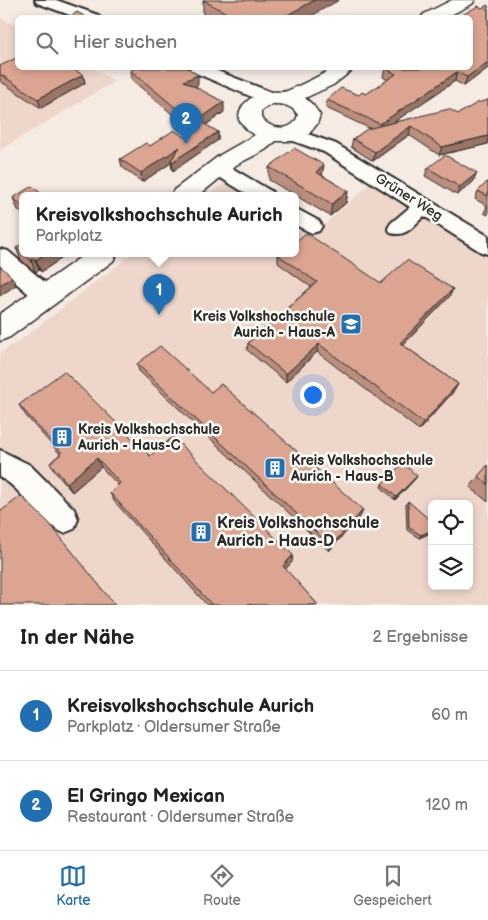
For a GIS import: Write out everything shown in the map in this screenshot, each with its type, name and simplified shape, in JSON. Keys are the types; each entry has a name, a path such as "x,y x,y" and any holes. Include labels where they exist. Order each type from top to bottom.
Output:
{"main road":[{"path":"436,15 466,0"},
{"path":"187,192 223,164 257,145 266,126 261,101 278,98 326,81 342,70"},
{"path":"266,126 305,126 308,115 326,81"},
{"path":"278,98 302,104 308,115"},
{"path":"0,329 100,257"}],"street":[{"path":"42,0 84,15"},
{"path":"202,70 220,79 278,98"},
{"path":"220,79 266,126"},
{"name":"Grüner Weg","path":"308,115 330,148"},
{"name":"Grüner Weg","path":"266,126 330,148 488,246"},
{"path":"223,164 259,192"},
{"path":"398,228 423,206"},
{"path":"0,257 46,296"},
{"path":"0,463 20,474 64,519"}],"shaded area":[{"path":"0,18 15,25 15,70 95,70 115,81 0,150"},
{"path":"226,182 242,192 212,192"},
{"path":"372,182 488,257 488,605 0,605 0,353 27,335 128,257 299,257 299,228 312,236"}],"building":[{"path":"203,0 315,0 288,15 230,15"},
{"path":"488,5 488,62 467,77 457,72 380,124 327,100 341,88 359,95 362,92 366,94 396,74 389,70 473,70 473,15 462,15 478,6 482,8"},
{"path":"15,58 15,70 74,70 83,75 38,99 0,74 0,66"},
{"path":"130,70 191,70 198,75 184,81 224,102 194,123"},
{"path":"488,100 488,136 442,147 411,126 375,152 353,139 367,129 449,109 458,114 477,103"},
{"path":"200,121 218,132 172,162 171,160 180,147 141,173 120,159 146,143 150,146 174,130 187,138"},
{"path":"294,148 324,165 316,172 348,191 332,204 269,167"},
{"path":"445,155 477,173 460,187 428,168"},
{"path":"488,181 488,196 478,191"},
{"path":"32,186 39,192 22,192"},
{"path":"19,194 19,203 13,198"},
{"name":"Kreis Volkshochschule Aurich - Haus-A","path":"306,233 381,283 407,260 453,289 400,343 458,384 423,423 319,344 286,374 248,343 317,282 281,257 299,257 299,239"},
{"path":"27,257 40,257 36,260 34,258 31,260"},
{"path":"0,266 12,277 0,285"},
{"name":"Kreis Volkshochschule Aurich - Haus-B","path":"160,346 211,392 221,384 363,510 331,546 137,364"},
{"path":"64,371 150,456 173,437 293,555 283,566 318,605 251,605 249,603 248,605 212,605 110,493 120,483 97,458 67,483 50,463 62,453 19,405"},
{"path":"403,463 417,476 396,497 382,484"},
{"path":"488,465 488,484 478,476"},
{"path":"21,496 50,524 115,605 0,605 0,509 1,511"},
{"path":"408,501 428,518 428,532 421,535 409,528"}],"place":[{"name":"El Gringo Mexican","path":"186,144"},
{"name":"Kreisvolkshochschule Aurich","path":"159,315"},
{"name":"Kreis Volkshochschule Aurich - Haus-A","path":"351,324"},
{"name":"Kreis Volkshochschule Aurich - Haus-C","path":"62,437"},
{"name":"Kreis Volkshochschule Aurich - Haus-B","path":"275,468"},
{"name":"Kreis Volkshochschule Aurich - Haus-D","path":"201,532"}]}
